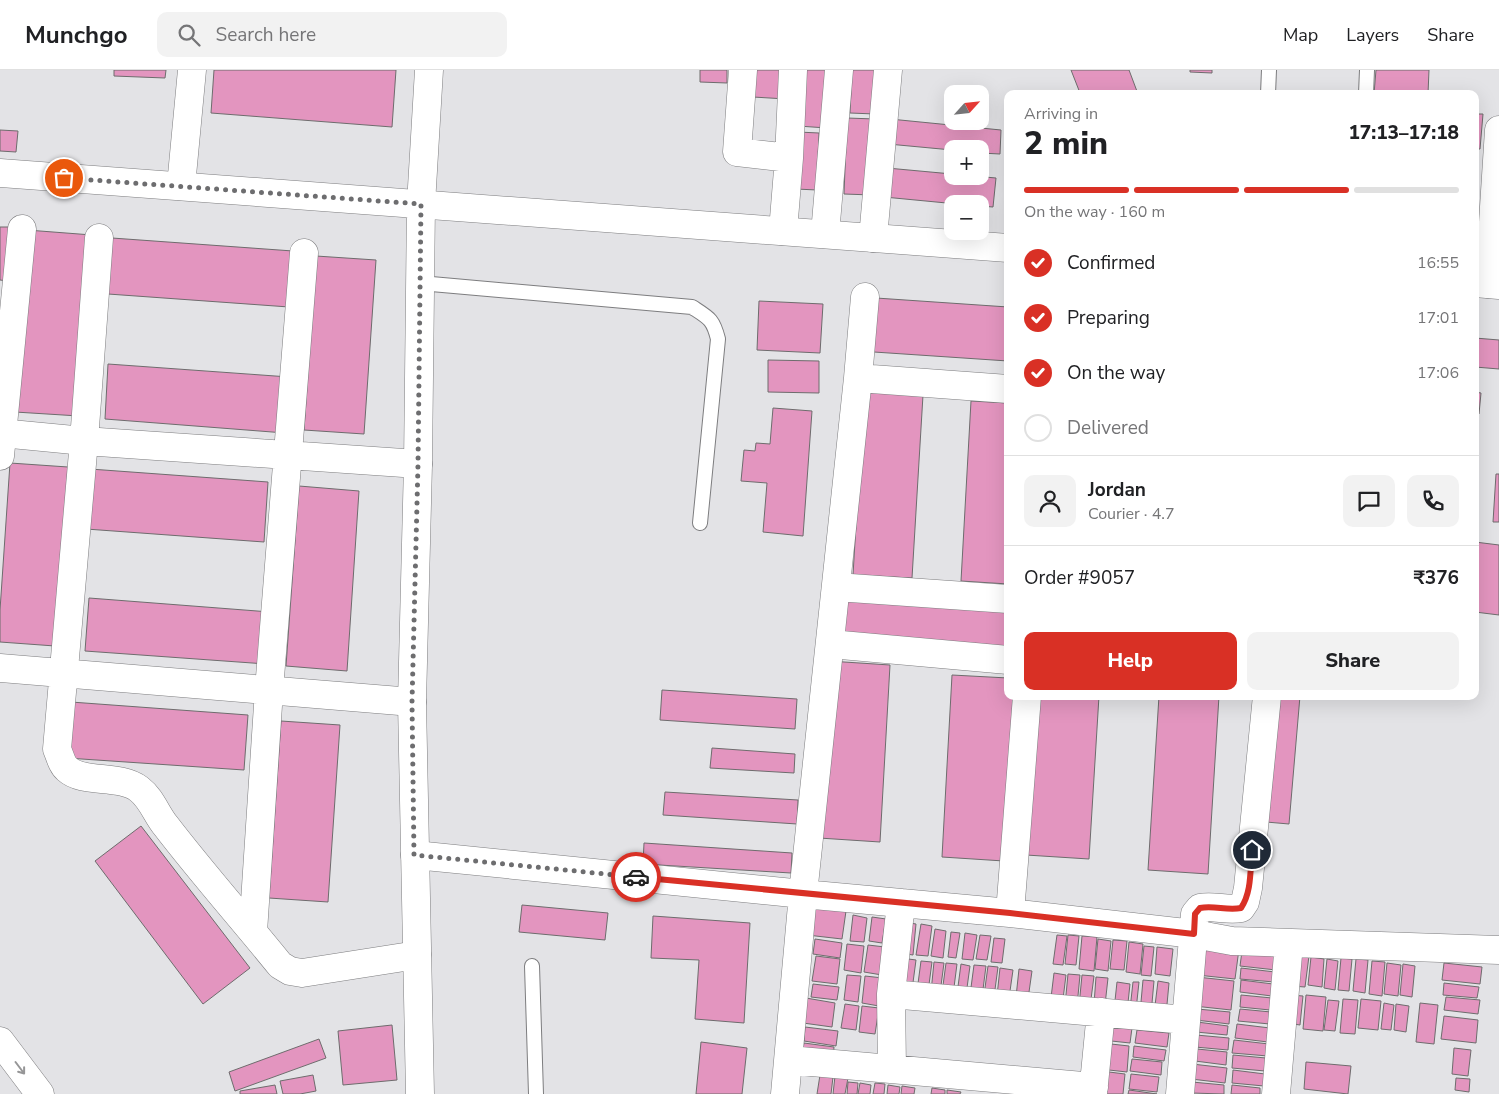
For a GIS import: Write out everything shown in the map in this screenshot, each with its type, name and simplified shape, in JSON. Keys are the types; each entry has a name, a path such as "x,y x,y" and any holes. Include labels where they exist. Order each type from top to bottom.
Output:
{"street":[{"path":"181,186 192,70"},
{"path":"420,1094 412,702 418,464 421,204 429,70"},
{"path":"743,70 737,152 789,158"},
{"path":"784,231 793,70"},
{"path":"825,234 839,70"},
{"path":"873,238 888,70"},
{"path":"1488,284 1499,130"},
{"path":"0,173 1004,248"},
{"path":"22,229 1,440 84,441 418,464"},
{"path":"99,238 84,441 57,749 66,768 75,775 123,782 138,788 149,797 164,824 280,965 290,971 302,973 417,955"},
{"path":"253,932 269,690 304,253"},
{"path":"785,1094 803,894 865,297"},
{"path":"858,378 1004,389"},
{"path":"836,587 1004,599"},
{"path":"830,644 1004,660"},
{"path":"0,668 412,702"},
{"path":"1010,913 1027,700"},
{"path":"1180,1094 1195,914 1200,908 1208,906 1231,910 1241,908 1245,902 1267,700"},
{"path":"414,855 1010,913 1194,934 1232,941 1499,950"},
{"path":"892,1069 891,994 901,902"},
{"path":"1276,1094 1289,943"},
{"path":"891,994 1186,1020"},
{"path":"789,1060 1094,1090 1101,1012"},
{"path":"0,1041 40,1094"}],"lane":[{"path":"1268,90 1270,70"},
{"path":"1366,90 1367,70"},
{"path":"420,283 692,307 708,317 714,325 718,339 700,523"},
{"path":"532,966 536,1094"}],"building":[{"path":"114,70 166,70 165,78 114,76"},
{"path":"214,70 396,70 392,127 211,113"},
{"path":"700,70 727,70 727,83 700,82"},
{"path":"754,70 787,70 786,99 753,97"},
{"path":"800,70 830,70 827,128 798,126"},
{"path":"852,70 877,70 875,114 850,113"},
{"path":"1071,70 1129,70 1136,90 1079,90"},
{"path":"1190,70 1212,70 1212,73 1190,72"},
{"path":"1376,70 1429,70 1428,90 1374,90"},
{"path":"1479,114 1483,114 1480,149"},
{"path":"847,118 875,119 872,195 844,194"},
{"path":"890,119 944,124 944,130 1001,130 1000,154 989,153 989,140 944,140 944,149 888,144"},
{"path":"0,130 18,131 16,152 0,151"},
{"path":"798,132 819,133 817,190 796,189"},
{"path":"887,168 944,173 944,185 989,185 989,177 996,178 993,207 989,207 989,195 944,195 944,203 884,197"},
{"path":"0,227 11,227 8,281 0,280"},
{"path":"27,230 92,235 79,416 15,412"},
{"path":"112,238 293,251 289,307 108,294"},
{"path":"316,256 376,260 364,434 304,430"},
{"path":"876,298 1004,307 1004,361 874,352"},
{"path":"759,301 823,304 820,353 757,350"},
{"path":"1479,338 1499,340 1499,369 1479,367"},
{"path":"768,360 819,361 819,393 768,392"},
{"path":"108,364 289,377 285,433 105,419"},
{"path":"864,391 923,395 912,578 853,575"},
{"path":"1479,393 1481,393 1479,414"},
{"path":"971,401 1004,403 1004,584 961,581"},
{"path":"773,408 812,411 803,536 763,532 767,483 741,481 744,450 755,451 756,443 770,444"},
{"path":"10,463 68,467 55,646 0,642 0,610"},
{"path":"90,469 268,482 264,542 86,529"},
{"path":"1496,474 1499,474 1499,522 1493,522"},
{"path":"299,486 359,491 347,671 286,666"},
{"path":"1479,542 1499,545 1499,615 1479,612"},
{"path":"845,591 1004,602 1004,656 842,645"},
{"path":"89,598 270,612 266,664 85,651"},
{"path":"829,661 890,665 880,842 819,838"},
{"path":"952,675 1004,678 1004,700 1015,700 1004,861 942,857"},
{"path":"662,690 797,699 795,729 660,720"},
{"path":"1035,700 1099,700 1089,859 1026,855"},
{"path":"1159,700 1219,700 1208,874 1148,870"},
{"path":"1277,700 1300,700 1289,824 1266,822"},
{"path":"71,702 248,715 244,770 67,758"},
{"path":"281,721 340,725 328,902 269,898"},
{"path":"712,748 795,754 794,773 710,768"},
{"path":"665,792 798,800 797,824 663,815"},
{"path":"141,826 250,968 203,1004 95,861"},
{"path":"644,843 792,853 791,873 643,864"},
{"path":"522,905 608,913 605,940 519,932"},
{"path":"811,906 846,911 842,939 807,935"},
{"path":"853,915 867,918 864,942 850,941"},
{"path":"653,916 750,923 744,1023 695,1019 699,960 651,958"},
{"path":"872,917 886,919 882,943 869,941"},
{"path":"904,922 916,924 913,955 900,953"},
{"path":"921,924 932,926 928,956 916,955"},
{"path":"935,929 946,931 943,958 931,956"},
{"path":"951,932 960,933 956,958 948,957"},
{"path":"965,933 977,935 973,960 962,959"},
{"path":"980,935 991,936 987,960 976,959"},
{"path":"1057,935 1067,936 1063,965 1053,964"},
{"path":"1068,935 1079,936 1076,965 1065,964"},
{"path":"1082,936 1097,937 1094,971 1079,969"},
{"path":"994,938 1005,939 1002,963 991,962"},
{"path":"815,939 842,943 840,958 813,954"},
{"path":"1098,939 1111,941 1108,971 1095,969"},
{"path":"1113,940 1127,941 1124,970 1110,969"},
{"path":"1129,942 1143,944 1140,974 1126,972"},
{"path":"847,944 864,946 861,973 844,970"},
{"path":"868,945 885,947 882,975 864,972"},
{"path":"1200,945 1239,949 1235,979 1197,975"},
{"path":"1144,946 1154,947 1151,976 1141,975"},
{"path":"1157,947 1173,949 1170,976 1155,974"},
{"path":"1242,951 1277,955 1276,970 1240,966"},
{"path":"1295,954 1309,956 1305,987 1292,986"},
{"path":"816,956 840,959 837,984 812,981"},
{"path":"1311,957 1324,959 1322,987 1308,985"},
{"path":"901,958 916,960 912,990 898,988"},
{"path":"1341,958 1352,959 1349,991 1338,990"},
{"path":"1327,959 1338,961 1335,990 1324,988"},
{"path":"1356,959 1368,960 1365,993 1353,991"},
{"path":"921,961 932,962 928,992 917,991"},
{"path":"1372,961 1385,962 1382,996 1369,994"},
{"path":"934,962 944,963 940,993 931,992"},
{"path":"946,963 957,964 953,995 942,993"},
{"path":"1387,963 1401,965 1398,996 1384,994"},
{"path":"1444,963 1482,967 1480,984 1442,980"},
{"path":"961,964 970,966 966,995 957,994"},
{"path":"1403,964 1415,966 1412,997 1400,995"},
{"path":"974,965 986,966 982,997 970,995"},
{"path":"988,966 998,967 994,997 984,995"},
{"path":"1000,968 1013,970 1009,998 997,996"},
{"path":"1241,968 1275,972 1274,982 1240,979"},
{"path":"1019,969 1032,971 1028,999 1016,997"},
{"path":"1054,973 1066,975 1062,1007 1050,1006"},
{"path":"1068,974 1080,975 1077,1006 1065,1005"},
{"path":"847,975 861,976 858,1002 844,1000"},
{"path":"1082,975 1094,976 1090,1007 1079,1006"},
{"path":"865,976 883,978 879,1006 862,1003"},
{"path":"1096,977 1108,978 1105,1005 1094,1004"},
{"path":"1197,977 1234,981 1231,1010 1194,1006"},
{"path":"1143,980 1154,981 1151,1014 1140,1013"},
{"path":"1241,980 1273,984 1272,996 1240,992"},
{"path":"1158,981 1169,983 1166,1015 1154,1014"},
{"path":"1117,982 1130,984 1127,1012 1114,1010"},
{"path":"1133,982 1139,982 1136,1010 1130,1009"},
{"path":"1444,983 1479,987 1477,998 1443,995"},
{"path":"813,984 839,987 837,1000 811,997"},
{"path":"1241,995 1272,998 1270,1010 1240,1007"},
{"path":"1290,995 1303,996 1300,1025 1287,1023"},
{"path":"1306,995 1326,997 1323,1031 1303,1029"},
{"path":"1446,997 1480,1000 1478,1014 1444,1010"},
{"path":"806,998 835,1003 832,1027 803,1023"},
{"path":"1343,999 1358,1000 1355,1034 1340,1033"},
{"path":"1361,999 1381,1001 1378,1030 1358,1028"},
{"path":"1328,1000 1339,1001 1335,1031 1324,1030"},
{"path":"1384,1003 1394,1005 1391,1030 1381,1029"},
{"path":"1420,1003 1438,1005 1434,1044 1416,1042"},
{"path":"845,1004 859,1006 856,1030 841,1028"},
{"path":"1396,1004 1409,1006 1406,1032 1394,1030"},
{"path":"862,1006 879,1008 875,1034 859,1032"},
{"path":"1197,1009 1230,1012 1229,1024 1196,1020"},
{"path":"1240,1009 1271,1012 1270,1024 1238,1021"},
{"path":"1444,1016 1478,1020 1476,1043 1441,1039"},
{"path":"1197,1022 1228,1026 1227,1035 1196,1032"},
{"path":"1237,1024 1270,1028 1268,1042 1235,1038"},
{"path":"392,1025 397,1080 343,1085 338,1031"},
{"path":"1104,1025 1132,1028 1130,1043 1102,1040"},
{"path":"805,1027 838,1031 836,1046 804,1041"},
{"path":"1137,1030 1169,1033 1167,1047 1135,1043"},
{"path":"1196,1035 1229,1038 1228,1050 1195,1047"},
{"path":"319,1039 326,1058 235,1091 229,1072"},
{"path":"1234,1040 1269,1044 1268,1056 1232,1053"},
{"path":"701,1042 747,1048 742,1094 696,1094"},
{"path":"804,1043 834,1047 833,1059 802,1055"},
{"path":"1102,1043 1129,1046 1127,1072 1100,1069"},
{"path":"1134,1046 1166,1050 1164,1061 1133,1057"},
{"path":"1454,1048 1471,1050 1468,1076 1452,1074"},
{"path":"1197,1049 1227,1052 1226,1065 1195,1061"},
{"path":"1233,1055 1266,1058 1265,1071 1232,1068"},
{"path":"1132,1059 1162,1062 1161,1075 1130,1071"},
{"path":"1306,1062 1351,1066 1348,1094 1304,1089"},
{"path":"1192,1064 1227,1068 1225,1083 1191,1079"},
{"path":"1233,1070 1265,1074 1264,1086 1232,1083"},
{"path":"1101,1071 1125,1074 1123,1094 1098,1094"},
{"path":"1131,1074 1159,1077 1157,1092 1129,1089"},
{"path":"313,1075 316,1091 300,1094 283,1094 280,1081"},
{"path":"820,1075 833,1077 831,1094 817,1094"},
{"path":"835,1076 848,1078 845,1094 833,1094"},
{"path":"1456,1078 1470,1079 1469,1092 1455,1090"},
{"path":"848,1082 858,1083 857,1094 847,1094"},
{"path":"1192,1082 1224,1085 1224,1094 1191,1093"},
{"path":"860,1083 871,1085 870,1094 858,1094"},
{"path":"875,1083 885,1084 884,1094 873,1094"},
{"path":"275,1085 277,1094 240,1094 240,1091"},
{"path":"888,1085 900,1087 899,1094 887,1094"},
{"path":"1232,1085 1260,1088 1260,1094 1231,1094"},
{"path":"902,1086 915,1088 914,1094 901,1094"},
{"path":"932,1088 945,1090 945,1094 931,1094"},
{"path":"947,1090 961,1092 960,1094 947,1094"},
{"path":"1129,1090 1157,1094 1128,1094"}],"way so far":[{"path":"64,178 421,204 418,464 412,702 414,855 636,877"}],"route":[{"path":"636,877 1010,913 1194,934 1195,914 1200,908 1208,906 1231,910 1241,908 1245,902 1248,888 1252,850"}]}
